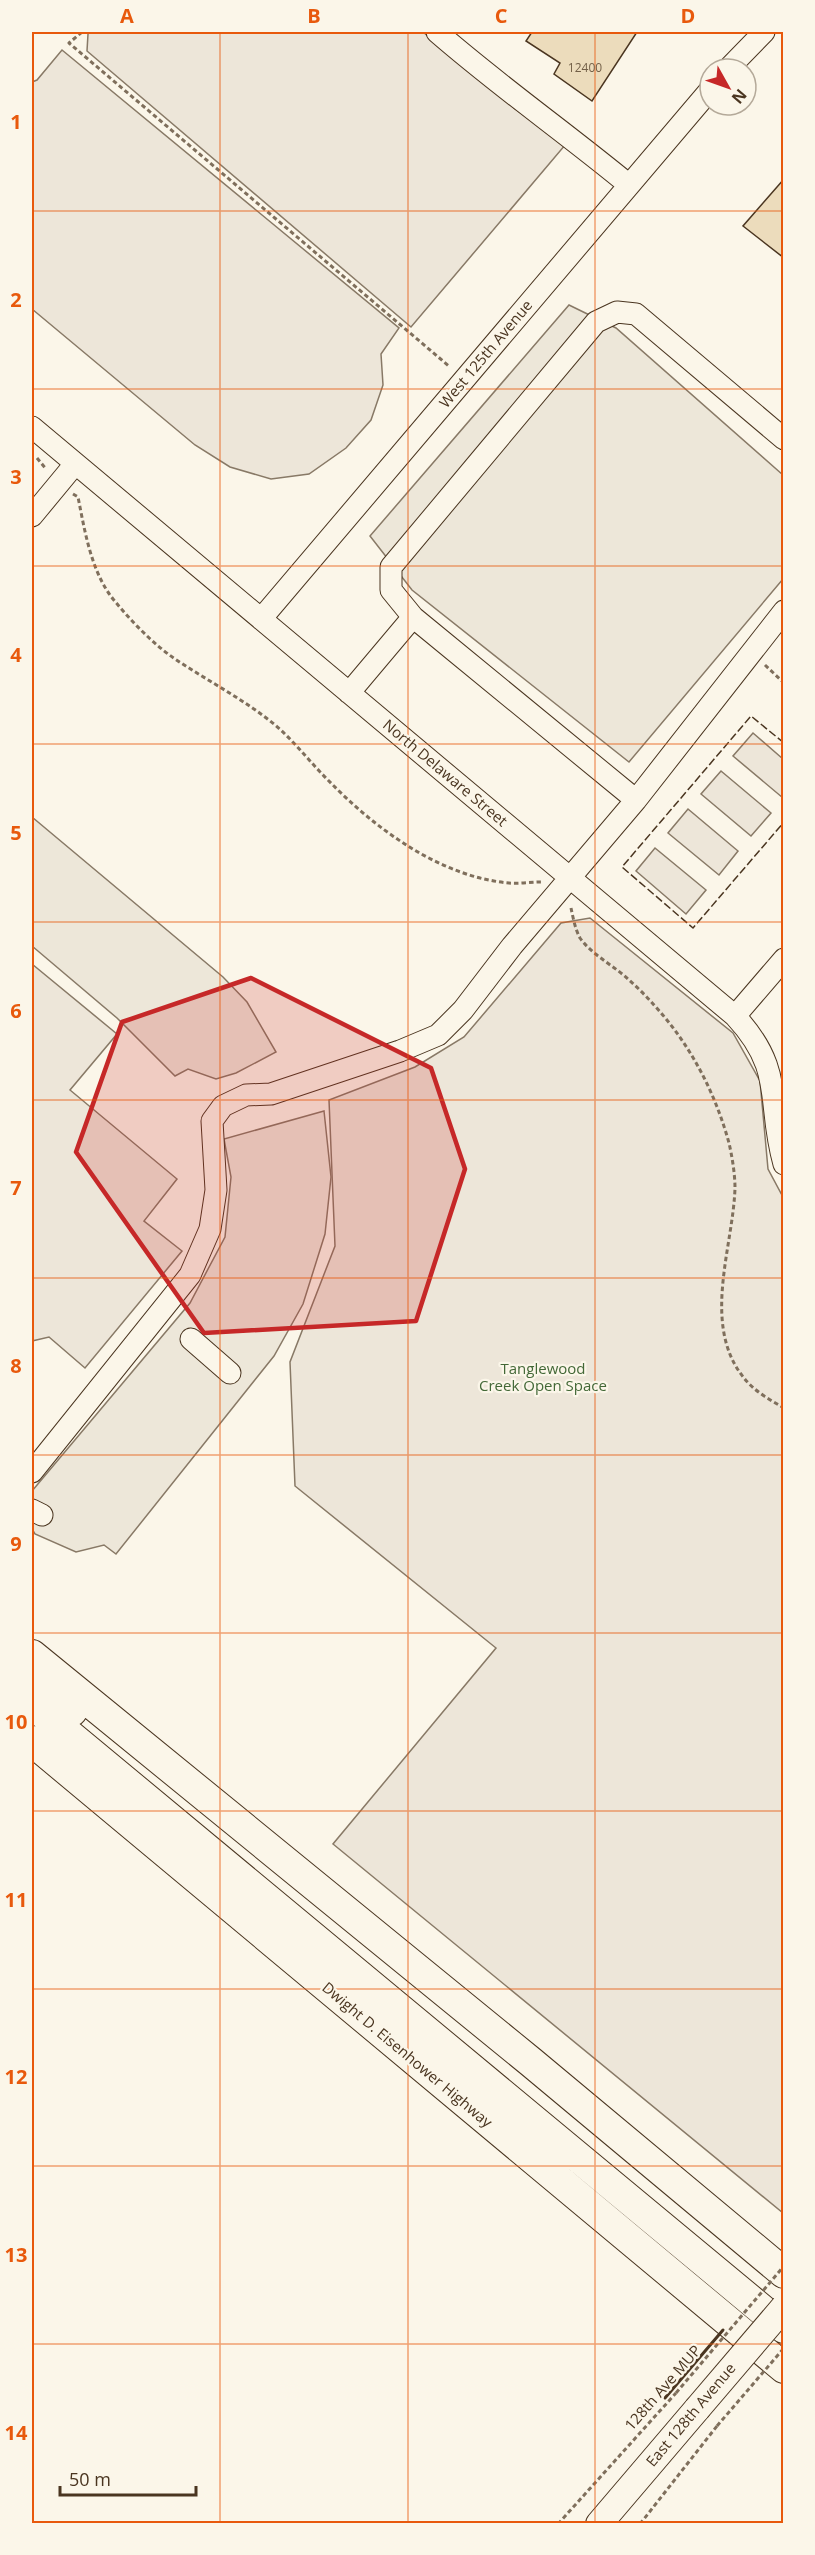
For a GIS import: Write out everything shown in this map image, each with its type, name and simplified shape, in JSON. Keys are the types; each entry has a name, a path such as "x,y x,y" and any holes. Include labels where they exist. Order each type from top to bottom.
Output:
{"highway":[{"path":"32,1655 531,2062 783,2273"},
{"path":"32,1677 783,2301"},
{"path":"32,1704 783,2328"},
{"name":"Dwight D. Eisenhower Highway","path":"32,1741 783,2368"}],"main road":[{"name":"East 128th Avenue","path":"599,2523 783,2307"}],"street":[{"path":"437,32 537,115 576,141 630,185"},
{"path":"740,57 764,32"},
{"name":"West 125th Avenue","path":"261,619 698,104"},
{"path":"636,800 413,617 391,590 391,567 596,322 617,312 636,314 783,439"},
{"name":"North Delaware Street","path":"32,428 735,1016 755,1039 767,1063 774,1093 778,1141 783,1164"},
{"path":"32,516 75,464"},
{"path":"32,1472 190,1275 210,1229 216,1190 212,1121 223,1106 246,1095 271,1094 400,1051 438,1035 463,1010 636,800 783,611"},
{"path":"349,693 413,617"},
{"path":"735,1016 783,958"},
{"path":"191,1339 230,1373"}],"path":[{"path":"82,32 69,43 452,369"},
{"path":"32,453 78,497 85,536 96,568 112,598 142,632 174,658 236,696 274,724 303,750 327,779 372,820 405,843 459,872 510,883 542,882"},
{"path":"571,908 579,936 588,948 628,978 656,1007 689,1048 710,1088 729,1144 735,1186 723,1286 723,1324 730,1353 744,1378 767,1399 783,1408"},
{"name":"128th Ave MUP","path":"558,2523 676,2393 783,2266"},
{"path":"640,2523 783,2348"}],"highlighted area":[{"path":"251,978 431,1068 465,1169 416,1321 204,1333 76,1152 122,1022"}],"green space":[{"path":"91,32 423,32 515,109 566,144 411,327 87,51 88,34"},
{"path":"62,50 399,328 381,354 383,385 371,420 346,448 309,474 271,479 230,467 195,445 32,309 32,82 37,80"},
{"path":"753,733 783,759 783,798 733,756"},
{"path":"721,771 771,813 751,836 701,794"},
{"path":"688,809 738,851 719,875 668,833"},
{"path":"655,848 706,890 686,914 636,871"},
{"name":"Tanglewood Creek Open Space","path":"590,918 733,1033 760,1081 768,1169 784,1199 783,2213 333,1844 496,1648 295,1486 290,1362 335,1246 329,1100 415,1067 464,1037 561,923"},
{"path":"32,964 117,1034 70,1090 177,1179 144,1221 182,1251 85,1368 49,1337 32,1341"}],"shaded area":[{"path":"569,305 616,328 783,475 783,579 629,762 412,590 370,536"},
{"path":"32,817 223,977 247,1002 276,1052 236,1073 216,1079 188,1069 175,1076 117,1018 32,946"},
{"path":"324,1111 331,1177 325,1234 303,1304 274,1356 116,1554 104,1545 76,1552 35,1534 32,1529 32,1491 190,1303 225,1237 231,1177 224,1139"}],"building":[{"path":"532,32 637,32 592,101 554,74 560,63 526,41"},
{"path":"784,179 784,258 743,226"}],"fence":[{"path":"784,743 751,716 622,867 693,928 784,822"}],"wall":[{"path":"665,2398 723,2330"}]}
